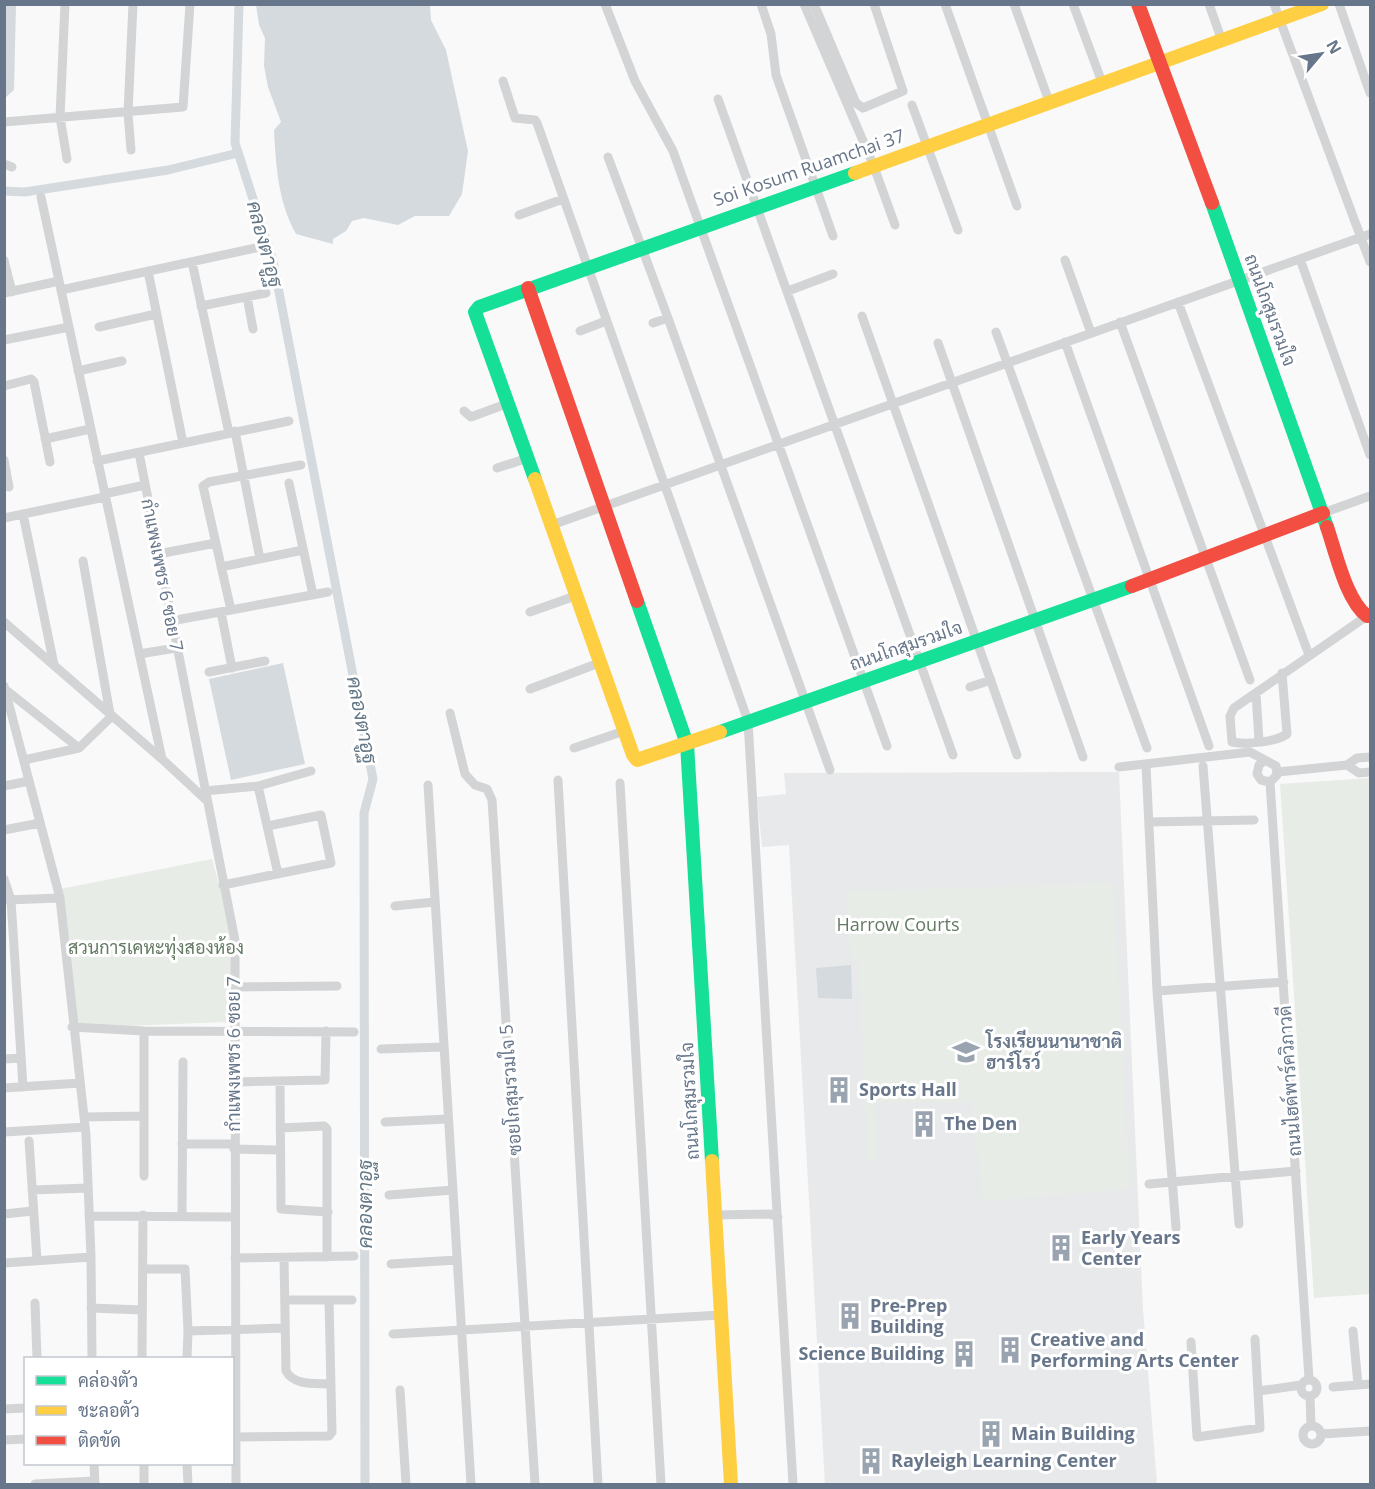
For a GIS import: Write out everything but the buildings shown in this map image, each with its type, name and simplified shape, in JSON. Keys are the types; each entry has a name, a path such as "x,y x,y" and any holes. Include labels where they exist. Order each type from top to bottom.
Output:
{"street":[{"path":"65,4 60,117 67,159"},
{"path":"131,150 128,113 134,4"},
{"path":"4,122 183,107 190,4"},
{"path":"605,4 628,67 673,151 887,746"},
{"path":"761,4 771,34 776,75 833,236"},
{"path":"804,4 873,165 895,225"},
{"path":"814,4 856,103 863,108 903,91 874,4"},
{"path":"945,4 1017,206"},
{"path":"1014,4 1050,104"},
{"path":"1073,4 1103,85"},
{"name":"ถนนโกสุมรวมใจ","path":"730,1485 687,744 1206,560 1323,513 1241,280 1138,4"},
{"path":"1209,4 1222,41"},
{"path":"1274,4 1366,236 1371,261"},
{"name":"Soi Kosum Ruamchai 37","path":"506,404 475,312 479,307 814,185 1160,65 1322,4"},
{"path":"1339,4 1371,93"},
{"path":"503,81 515,118 537,121 748,721 793,1485"},
{"path":"718,99 921,660 953,755"},
{"path":"912,105 929,145 958,230"},
{"path":"608,157 643,248 830,771"},
{"path":"41,197 162,759"},
{"path":"519,215 563,199"},
{"path":"549,526 722,467 952,382 1366,236"},
{"path":"4,260 8,292 60,286 147,271 260,248"},
{"path":"1300,259 1371,455"},
{"path":"1065,260 1091,333"},
{"path":"192,262 232,432 245,475 260,559"},
{"path":"147,271 183,443"},
{"path":"788,291 833,274"},
{"path":"464,411 471,417 506,404 624,731 637,759 687,744 528,288"},
{"path":"201,306 266,293"},
{"path":"247,297 253,329"},
{"path":"1178,302 1309,655"},
{"path":"99,327 156,314"},
{"path":"862,316 1017,755"},
{"path":"653,323 668,318"},
{"path":"580,331 606,321"},
{"path":"1120,322 1250,680"},
{"path":"4,340 69,327"},
{"path":"996,332 1147,748"},
{"path":"1065,342 1209,746"},
{"path":"938,343 1083,756"},
{"path":"78,370 122,361"},
{"path":"4,386 31,379 34,382 50,462"},
{"path":"97,461 289,421"},
{"path":"45,439 90,429"},
{"name":"กำแพงเพชร 6 ซอย 7","path":"139,453 235,940 236,1329 234,1413 236,1485"},
{"path":"497,468 525,459"},
{"path":"4,460 9,487"},
{"path":"232,668 221,567 203,486 208,482 301,465"},
{"path":"289,483 313,595"},
{"path":"4,518 145,485"},
{"path":"1282,673 1287,734 1282,738 1236,743 1230,738 1230,711 1282,673 1369,615 1359,610 1352,595 1323,513 1371,496"},
{"path":"23,514 54,665"},
{"path":"158,554 216,543"},
{"path":"221,567 303,550"},
{"path":"82,561 111,715"},
{"path":"171,621 328,592"},
{"path":"530,612 575,597"},
{"path":"4,622 205,795 258,786 311,771"},
{"path":"139,654 176,648"},
{"path":"210,672 265,661"},
{"path":"530,689 599,663"},
{"path":"970,687 991,680"},
{"path":"5,688 79,748"},
{"path":"5,688 60,898 72,1027 84,1122 91,1257 92,1357"},
{"path":"1256,693 1259,741"},
{"name":"ซอยโกสุมรวมใจ 5","path":"450,713 465,774 475,785 487,789 492,800 535,1485"},
{"path":"24,760 79,748 111,715"},
{"path":"574,748 624,731"},
{"path":"1119,767 1250,752 1264,761 1274,763 1278,772"},
{"path":"1270,782 1278,772 1347,765 1357,759 1371,757"},
{"name":"ถนนไฮด์พาร์ควิภาวดี","path":"1264,761 1259,765 1257,774 1263,781 1270,782 1309,1388 1311,1426 1303,1432 1306,1443 1317,1444 1322,1434 1371,1431"},
{"path":"1146,765 1157,991 1176,1228"},
{"path":"1347,765 1359,773 1371,772"},
{"path":"1203,766 1239,1224"},
{"path":"4,786 29,780"},
{"path":"558,780 598,1485"},
{"path":"620,783 661,1485"},
{"path":"428,785 471,1485"},
{"path":"258,786 278,874"},
{"path":"223,885 329,864 332,861 321,815 268,826"},
{"path":"1149,822 1254,820"},
{"path":"4,831 40,823"},
{"path":"4,879 8,900 23,1087"},
{"path":"8,900 60,898"},
{"path":"395,906 434,902"},
{"path":"1157,991 1284,982"},
{"path":"235,987 337,986"},
{"path":"72,1027 144,1031 354,1032"},
{"path":"144,1031 144,1176"},
{"path":"235,1082 325,1080 326,1031"},
{"path":"381,1049 444,1047"},
{"path":"4,1059 21,1058"},
{"path":"182,1216 183,1062"},
{"path":"280,1081 281,1209 328,1212"},
{"path":"4,1088 80,1083"},
{"path":"4,1132 144,1116"},
{"path":"385,1122 448,1119"},
{"path":"280,1128 326,1127 327,1257"},
{"path":"29,1141 37,1260"},
{"path":"182,1144 279,1150"},
{"path":"1149,1184 1296,1171"},
{"path":"32,1191 88,1188"},
{"path":"389,1195 453,1190"},
{"path":"4,1214 33,1211"},
{"path":"714,1215 770,1214 778,1217"},
{"path":"142,1357 143,1215"},
{"path":"89,1216 234,1217"},
{"path":"236,1258 354,1256"},
{"path":"4,1263 91,1257"},
{"path":"284,1258 286,1371 289,1377 296,1381 330,1384"},
{"path":"391,1264 457,1260"},
{"path":"143,1269 185,1269 187,1357"},
{"path":"285,1300 352,1300"},
{"path":"236,1437 329,1436 332,1432 329,1300"},
{"path":"34,1303 37,1357"},
{"path":"91,1308 141,1310"},
{"path":"393,1334 721,1315"},
{"path":"188,1331 285,1328"},
{"path":"1353,1331 1358,1385"},
{"path":"1191,1342 1197,1437 1260,1428 1255,1339"},
{"path":"1259,1391 1285,1389 1290,1392 1329,1383 1333,1387 1371,1384"},
{"path":"400,1390 406,1485"},
{"path":"4,1408 24,1408"},
{"path":"1311,1426 1318,1428 1322,1434"},
{"path":"4,1440 24,1439"},
{"path":"35,1485 95,1483 94,1465"},
{"path":"144,1465 144,1485"},
{"path":"188,1465 188,1485"}],"shaded area":[{"path":"5,4 16,5 14,90 5,98"},
{"path":"256,5 430,5 431,20 446,50 468,151 462,194 449,216 415,216 398,225 364,218 352,221 346,231 333,239 333,244 296,234 285,209 279,184 274,130 281,122 268,87 264,66 265,38 259,25"},
{"path":"283,663 305,764 231,780 209,679"},
{"name":"โรงเรียนนานาชาติ ฮาร์โรว์","path":"1119,772 1143,1309 1157,1484 825,1484 789,845 762,847 757,797 786,794 784,773"},
{"path":"851,965 852,999 818,998 816,968"}],"green space":[{"path":"1370,778 1370,1294 1314,1298 1280,784"},
{"name":"สวนการเคหะทุ่งสองห้อง","path":"212,859 235,941 226,1022 78,1028 60,889"},
{"name":"Harrow Courts","path":"1113,883 1129,1189 983,1201 972,1102 874,1102 878,1156 868,1164 859,961 851,959 846,892"}],"waterway":[{"name":"คลองตาอูฐ","path":"239,4 235,143 273,261 373,779 364,813 365,1484"},
{"path":"4,191 25,192 168,170 238,153"}],"traffic: fast":[{"path":"535,479 475,312 479,307 855,173"},
{"path":"1212,203 1327,527"},
{"path":"720,732 1132,586"},
{"path":"637,601 687,744 712,1161"}],"traffic: slow":[{"path":"855,173 1322,4"},
{"path":"535,479 633,755 637,760 720,732"},
{"path":"712,1161 731,1484"}],"traffic: jam":[{"path":"1138,4 1212,203"},
{"path":"528,288 637,601"},
{"path":"1132,586 1323,513"},
{"path":"1327,527 1347,588 1360,609 1367,616 1370,615"}],"place":[{"name":"โรงเรียนนานาชาติ ฮาร์โรว์","path":"966,1052"},
{"name":"Sports Hall","path":"839,1090"},
{"name":"The Den","path":"924,1124"},
{"name":"Early Years Center","path":"1061,1248"},
{"name":"Pre-Prep Building","path":"850,1316"},
{"name":"Creative and Performing Arts Center","path":"1010,1350"},
{"name":"Science Building","path":"964,1354"},
{"name":"Main Building","path":"991,1434"},
{"name":"Rayleigh Learning Center","path":"871,1461"}]}
